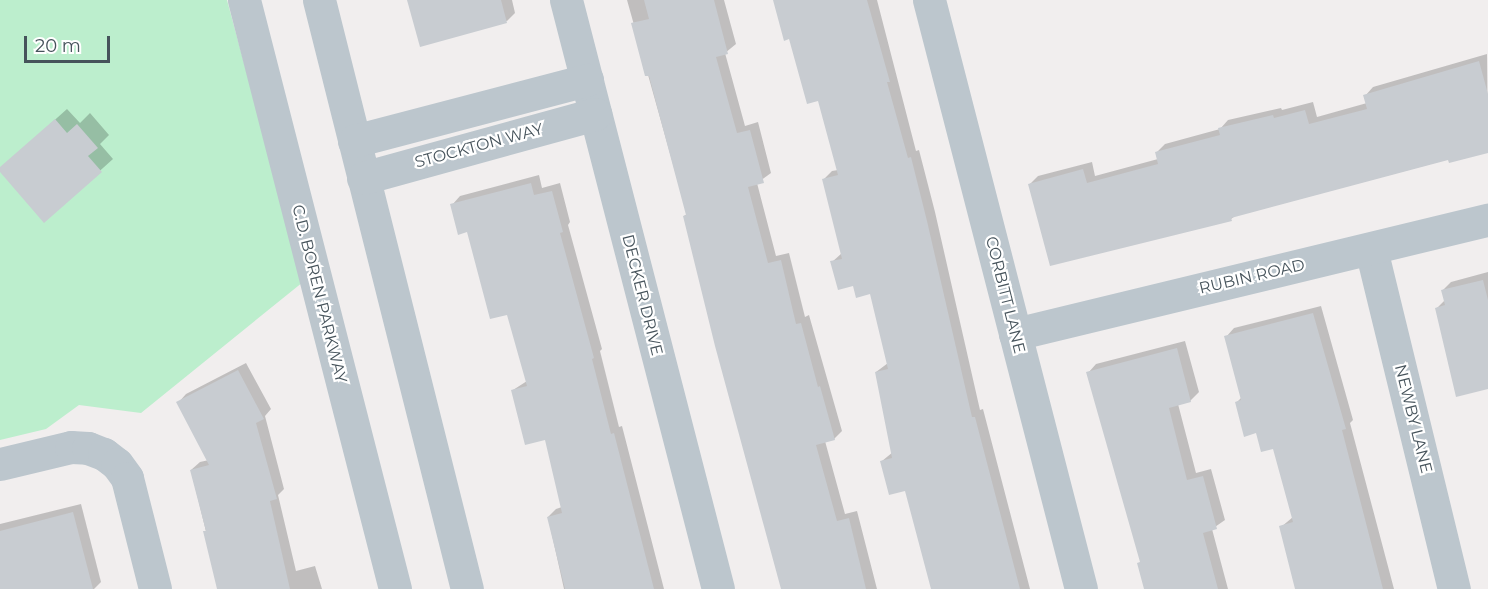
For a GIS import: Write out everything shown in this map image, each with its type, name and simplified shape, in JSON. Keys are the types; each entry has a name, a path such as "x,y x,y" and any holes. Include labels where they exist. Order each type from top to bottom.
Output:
{"street":[{"name":"C.D. BOREN PARKWAY","path":"244,0 394,589"},
{"path":"319,0 467,589"},
{"name":"DECKER DRIVE","path":"566,0 718,589"},
{"name":"CORBITT LANE","path":"929,0 1081,589"},
{"path":"354,141 587,80"},
{"name":"STOCKTON WAY","path":"363,178 595,114"},
{"name":"RUBIN ROAD","path":"1015,334 1488,220"},
{"name":"NEWBY LANE","path":"1371,249 1454,589"},
{"path":"0,464 71,447 88,448 104,454 117,464 127,478 132,494 155,589"}],"green space":[{"path":"0,0 227,0 303,282 141,413 79,405 46,429 0,440"}],"building":[{"path":"407,0 501,0 507,23 420,47"},
{"path":"644,0 714,0 728,54 716,57 737,133 750,130 764,183 748,187 768,263 781,260 796,324 801,323 818,387 820,386 835,440 816,445 837,521 849,518 866,589 781,589 715,346 683,216 686,215 649,76 645,76 631,23 649,19"},
{"path":"773,0 867,0 908,158 911,157 972,417 975,417 1020,589 931,589 905,491 889,495 880,461 892,458 875,372 888,369 870,294 856,298 853,286 838,290 830,261 842,259 822,179 838,175 818,101 807,104 789,39 784,41"},
{"path":"1479,61 1488,94 1488,153 1449,163 1448,160 1231,218 1232,221 1050,266 1028,184 1083,169 1087,183 1158,164 1155,152 1220,135 1218,128 1273,115 1274,118 1305,110 1309,124 1367,109 1363,95"},
{"path":"55,119 67,133 77,124 98,148 88,156 102,172 44,223 0,172 0,167"},
{"path":"531,183 534,195 552,191 563,232 560,233 594,358 592,359 611,434 614,433 654,589 565,589 547,517 562,513 545,440 525,445 511,390 527,386 507,315 490,319 467,232 458,235 450,204"},
{"path":"1483,280 1488,300 1488,389 1456,397 1435,308 1445,305 1441,290"},
{"path":"1313,313 1346,429 1342,430 1383,589 1295,589 1279,526 1293,522 1273,449 1261,452 1256,433 1244,437 1235,402 1241,400 1224,336"},
{"path":"1177,348 1191,402 1169,408 1187,480 1203,476 1217,529 1203,533 1218,589 1144,589 1137,563 1140,562 1086,372"},
{"path":"238,370 264,419 256,423 277,499 270,501 290,589 217,589 203,531 206,531 190,470 209,465 176,402"},
{"path":"73,512 93,589 0,589 0,531"}]}
